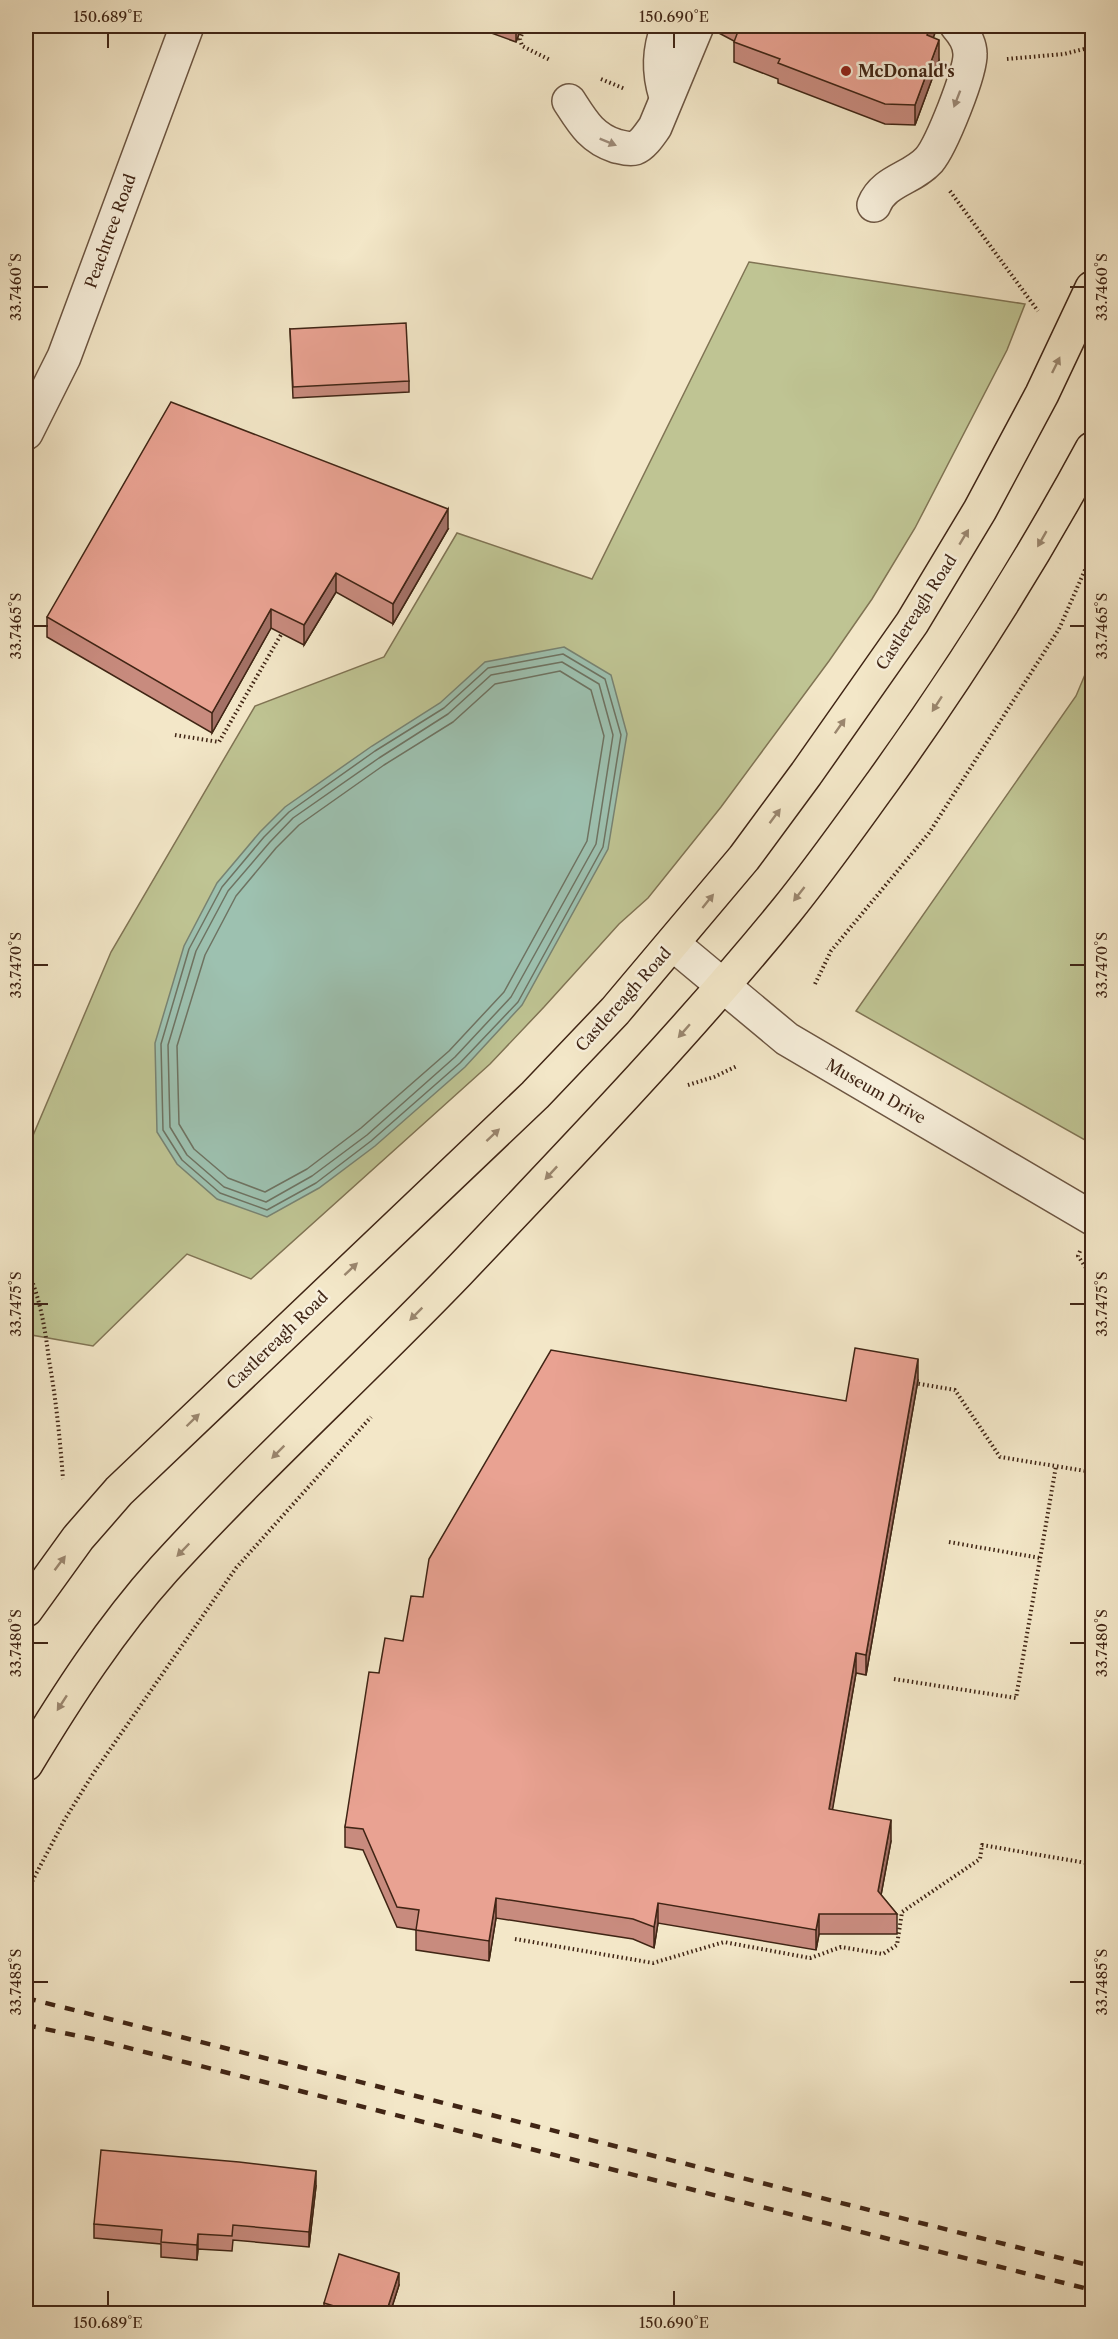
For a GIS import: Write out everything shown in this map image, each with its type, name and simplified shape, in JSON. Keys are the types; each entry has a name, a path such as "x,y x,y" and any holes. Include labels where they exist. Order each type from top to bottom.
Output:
{"main road":[{"name":"Castlereagh Road","path":"26,1610 78,1538 119,1491 535,1095 615,1011 744,858 912,623 985,501 1042,394 1092,288"},
{"path":"26,1764 62,1704 105,1643 162,1571 454,1276 661,1058 786,910 835,848 928,719 1012,589 1092,449"}],"street":[{"name":"Peachtree Road","path":"26,433 64,357 187,26"},
{"path":"667,98 659,59 668,26"},
{"path":"569,101 593,135 605,142 624,148 634,148 644,141 655,128 697,26"},
{"path":"873,205 885,187 918,170 938,148 969,66 969,44 957,26"},
{"name":"Museum Drive","path":"673,944 787,1039 1092,1218"}],"path":[{"path":"525,26 520,39 522,46 550,60"},
{"path":"1000,60 1064,54 1092,47"},
{"path":"592,76 628,90"},
{"path":"952,181 949,189 1042,317"},
{"path":"815,984 831,951 935,824 1059,629 1092,554"},
{"path":"175,735 219,742 282,633"},
{"path":"681,1089 737,1066"},
{"path":"26,1267 35,1287 44,1327 59,1427 63,1479"},
{"path":"911,1383 955,1390 1000,1457 1092,1472"},
{"path":"26,1893 65,1819 93,1774 236,1568 373,1415"},
{"path":"894,1679 1016,1698 1056,1466"},
{"path":"949,1542 1040,1558"},
{"path":"515,1939 653,1963 724,1942 810,1959 841,1947 883,1954 897,1945 902,1912 980,1859 982,1845 1092,1864"}],"shaded area":[{"path":"749,262 1025,304 1007,350 915,528 872,599 721,807 648,898 619,924 490,1064 251,1279 187,1254 93,1346 26,1334 26,1152 111,952 255,706 384,657 457,533 592,579"},
{"path":"1092,658 1092,1144 856,1011 1076,696"}],"water":[{"path":"564,647 611,675 627,734 608,849 522,1005 465,1067 375,1146 319,1188 267,1217 217,1199 177,1164 157,1132 155,1043 184,946 217,883 260,832 285,807 372,746 440,703 485,662"}],"building":[{"name":"McDonald's","path":"740,26 930,26 927,35 939,40 915,105 885,104 778,63 780,59 734,42"},
{"path":"406,323 409,381 293,387 290,329"},
{"path":"171,402 448,509 393,604 336,573 304,625 271,609 212,713 47,617"},
{"path":"855,1348 918,1359 866,1655 856,1653 829,1809 891,1820 878,1891 897,1914 819,1914 816,1930 658,1903 654,1927 633,1919 496,1898 489,1941 416,1930 419,1910 397,1907 363,1829 345,1827 369,1672 379,1673 385,1638 403,1641 411,1596 423,1597 429,1559 551,1350 846,1401"},
{"path":"101,2150 316,2171 309,2232 233,2225 232,2236 198,2234 197,2245 161,2242 162,2230 94,2224"},
{"path":"339,2254 399,2273 386,2313 357,2313 324,2303"},
{"path":"446,2307 471,2313 444,2313"}],"railway":[{"path":"26,1998 1092,2266"},
{"path":"26,2025 93,2039 1092,2290"}],"place":[{"name":"McDonald's","path":"846,71"}]}
